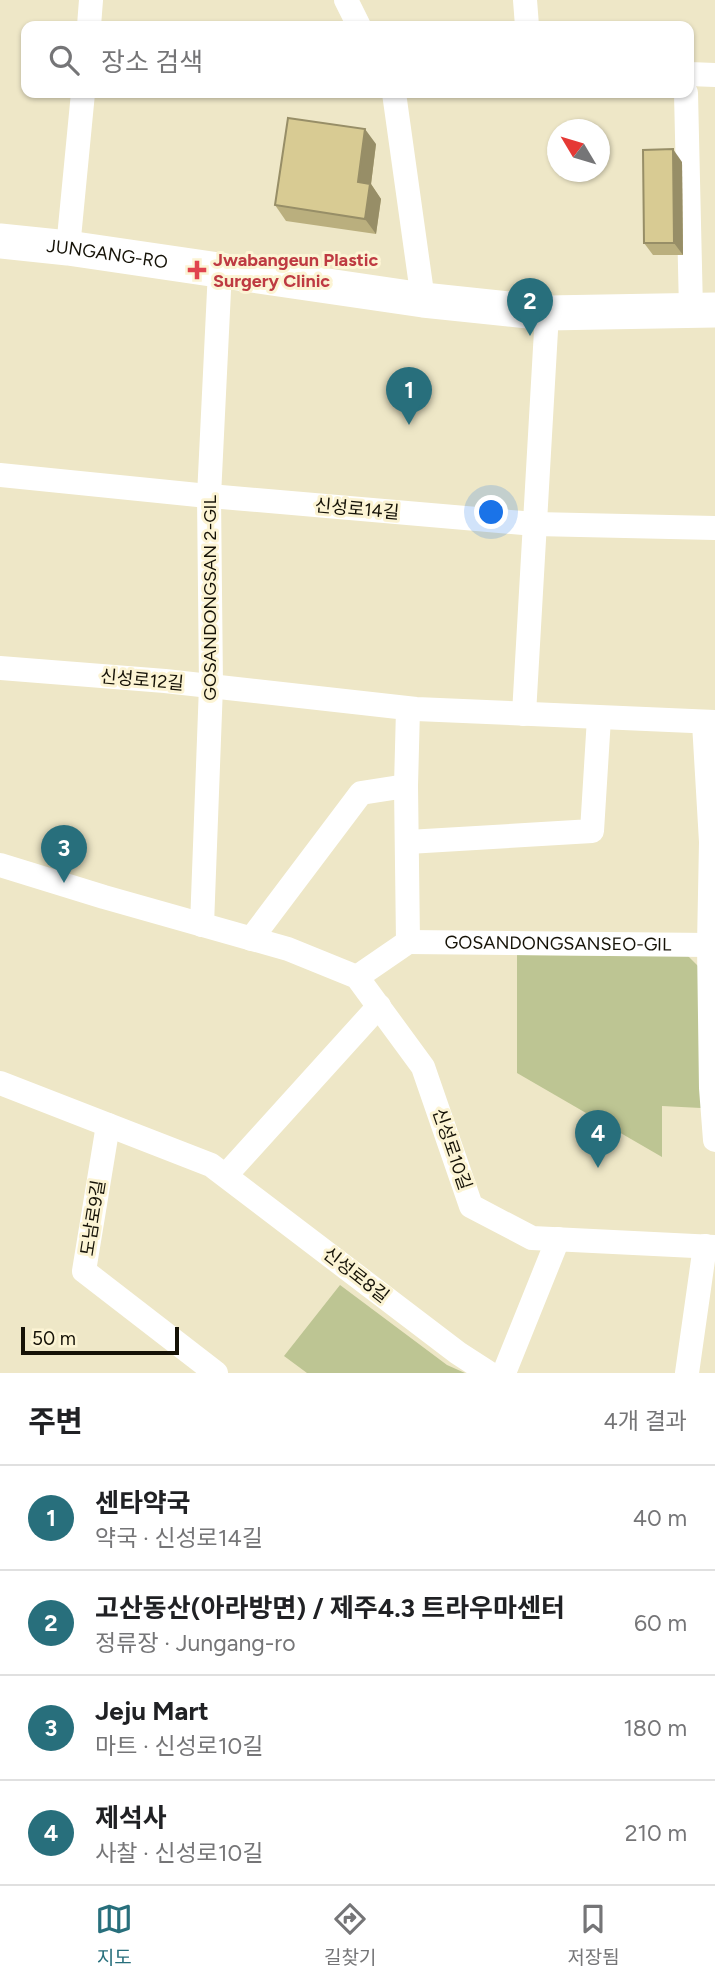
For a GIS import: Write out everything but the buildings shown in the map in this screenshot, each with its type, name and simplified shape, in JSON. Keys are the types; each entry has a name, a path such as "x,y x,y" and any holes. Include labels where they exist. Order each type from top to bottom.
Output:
{"main road":[{"name":"JUNGANG-RO","path":"0,241 68,248 423,300 547,313 703,310"}],"street":[{"path":"89,21 91,0"},
{"path":"346,0 356,21"},
{"path":"525,0 527,21"},
{"path":"694,75 715,75"},
{"path":"68,248 83,98"},
{"path":"395,98 423,300"},
{"path":"686,98 703,310"},
{"name":"GOSANDONGSAN 2-GIL","path":"202,925 211,687 209,496 220,271"},
{"path":"524,714 547,313"},
{"name":"신성로14길","path":"0,475 535,524 715,528"},
{"name":"신성로12길","path":"0,668 211,687 408,709 709,722"},
{"path":"0,864 288,949 357,977 408,943 408,709"},
{"path":"408,842 592,831 599,718"},
{"path":"709,722 713,842 709,945 715,1140"},
{"path":"251,939 361,793 406,786"},
{"name":"GOSANDONGSANSEO-GIL","path":"408,943 709,945"},
{"name":"신성로10길","path":"357,977 423,1067 471,1206 533,1238 710,1247"},
{"path":"226,1175 379,1006"},
{"name":"신성로8길","path":"0,1083 211,1165 458,1353 489,1373"},
{"name":"도남로9길","path":"108,1125 84,1271 216,1373"},
{"path":"504,1373 558,1239"},
{"path":"687,1373 710,1247"}],"green space":[{"path":"517,955 688,956 701,969 701,1108 662,1106 662,1157 517,1073"},
{"path":"340,1285 447,1365 465,1373 307,1373 284,1356"}],"place":[{"name":"Jwabangeun Plastic Surgery Clinic","path":"197,270"},
{"name":"고산동산(아라방면) / 제주4.3 트라우마센터","path":"530,336"},
{"name":"센타약국","path":"409,425"},
{"name":"Jeju Mart","path":"64,883"},
{"name":"제석사","path":"598,1168"}]}
